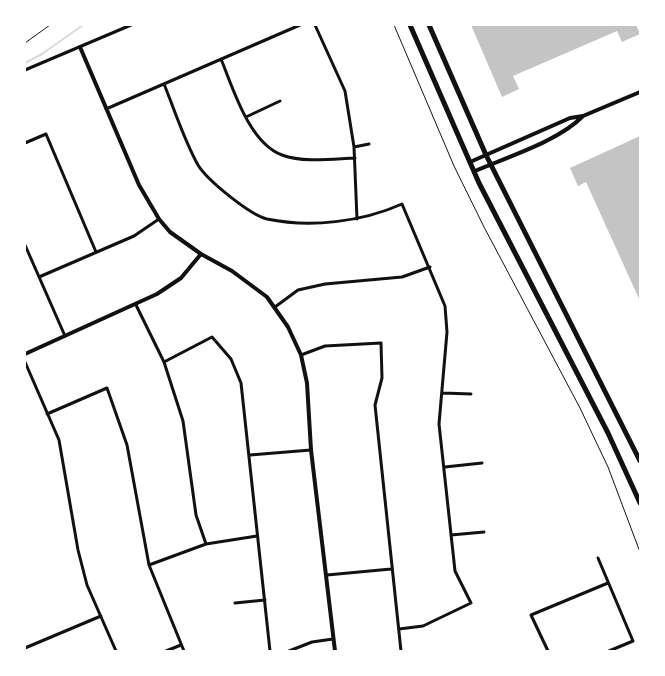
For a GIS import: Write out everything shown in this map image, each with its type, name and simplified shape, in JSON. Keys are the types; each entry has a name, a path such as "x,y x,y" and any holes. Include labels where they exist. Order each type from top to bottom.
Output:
{"highway":[{"path":"410,25 470,162 608,433 640,503"},
{"path":"429,25 486,155 640,461"}],"street":[{"path":"25,70 131,25"},
{"path":"106,109 300,25"},
{"path":"315,25 345,91 354,147 357,219"},
{"path":"80,47 139,185 159,219 170,232 201,254 232,271 266,297 275,307 301,355 307,383 311,450 335,651"},
{"path":"221,59 246,117 260,139 281,154 311,159 355,158"},
{"path":"164,84 199,167 226,194 265,219 307,222 357,219 381,213 402,204 430,267 446,313 448,332 440,424 455,571 471,603 422,626 399,629"},
{"path":"470,162 570,118 583,116 640,92"},
{"path":"246,117 280,101"},
{"path":"475,171 546,140 576,124 583,116"},
{"path":"25,143 46,134 96,252"},
{"path":"354,147 369,144"},
{"path":"39,277 134,236 159,219"},
{"path":"25,245 65,336"},
{"path":"25,354 136,305 181,278 201,254"},
{"path":"275,307 298,290 325,284 402,277 430,267"},
{"path":"136,305 164,362 183,421 196,515 206,544"},
{"path":"164,362 212,337 231,358 241,383 270,651"},
{"path":"301,355 325,346 381,343 382,378 375,405 401,651"},
{"path":"25,362 59,440 78,550 87,585 116,651"},
{"path":"47,414 107,388 127,445 149,565 184,651"},
{"path":"443,393 471,394"},
{"path":"250,455 311,450"},
{"path":"445,467 482,463"},
{"path":"451,535 484,532"},
{"path":"149,565 206,544 258,536"},
{"path":"598,558 632,641 609,651"},
{"path":"327,575 391,569"},
{"path":"548,651 532,615 608,583"},
{"path":"234,603 265,600"},
{"path":"25,648 101,616"},
{"path":"289,651 312,642 333,638"},
{"path":"166,651 181,645"}],"path":[{"path":"25,43 50,25"},
{"path":"394,25 454,166 484,227 580,408 608,467 640,552"}],"building":[{"path":"471,25 636,25 640,34 622,42 617,31 513,76 519,89 502,97"},
{"path":"640,136 640,301 586,182 578,186 570,168"}],"waterway":[{"path":"25,63 42,54 83,25"}]}
